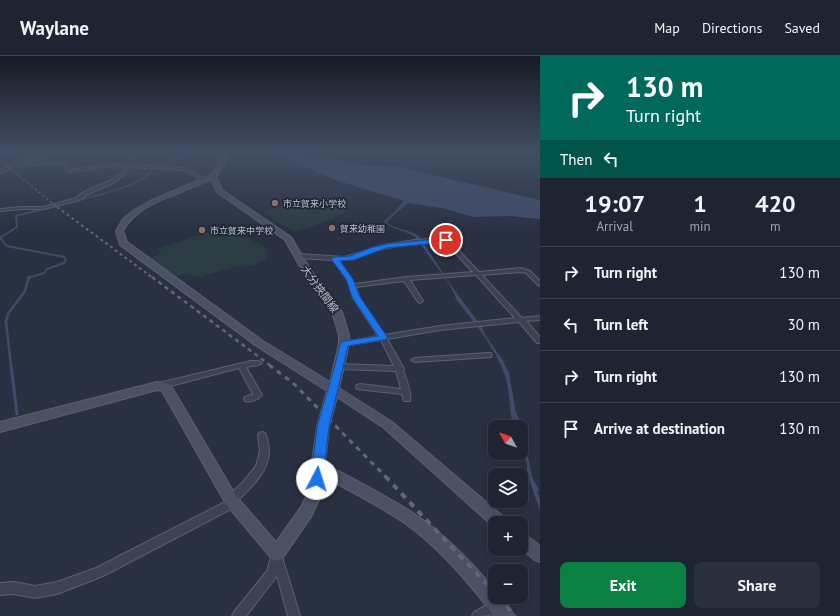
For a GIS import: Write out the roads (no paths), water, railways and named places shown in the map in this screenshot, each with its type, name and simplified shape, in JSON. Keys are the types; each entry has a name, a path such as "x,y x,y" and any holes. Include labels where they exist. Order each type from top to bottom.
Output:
{"street":[{"path":"0,210 44,208 78,199 84,194 116,178"},
{"path":"210,178 130,214 120,228 119,234 121,241 129,249 259,343 334,389 388,425 492,516"},
{"name":"大分挾間線","path":"210,178 219,191 290,241 306,270 339,315 344,335 340,367 323,427 318,473 314,493 310,506 277,554"},
{"path":"298,256 348,259 378,248 415,242 446,240 540,341"},
{"path":"335,259 349,279 356,297 383,338 400,369 407,396 360,387"},
{"path":"353,286 406,279 523,270 528,272 540,284"},
{"path":"406,279 420,300"},
{"path":"344,344 440,328 540,318"},
{"path":"415,360 488,354"},
{"path":"0,427 241,365 258,363"},
{"path":"241,365 258,396 248,399"},
{"path":"340,367 400,369"},
{"path":"157,386 164,386 168,389 232,502 277,554 280,570 294,616"},
{"path":"0,589 14,588 35,592 57,588 99,572 232,502 262,465 264,453 262,435"},
{"path":"318,473 386,504 422,527 461,564 501,611 478,616"},
{"path":"528,546 540,555"},
{"path":"238,616 274,570 277,554"}],"water":[{"path":"331,178 446,178 540,200 540,219 509,216 474,217 442,208 408,203 400,210 395,211 404,201"},
{"path":"386,219 389,220 386,222 390,225 419,236 450,284 482,327 485,335 502,359 509,373 516,413 519,419 512,420 508,387 496,355 476,325 455,298 456,297 448,282 415,237 388,225 384,222"},
{"path":"528,457 532,477 539,490 537,492 540,499 540,510 528,477 526,460 528,460"}],"waterway":[{"path":"78,200 128,186 144,178"},
{"path":"48,208 73,202"},
{"path":"48,208 52,207"},
{"path":"29,278 44,273 47,269 64,263 66,259 64,257 7,246 0,238 17,227 16,216 48,208"},
{"path":"386,221 398,210"},
{"path":"11,366 6,322 8,314 25,291 29,278"},
{"path":"11,365 17,414"}],"railway":[{"path":"22,178 58,208"},
{"path":"57,207 153,278"},
{"path":"152,277 271,366"},
{"path":"269,365 293,383 386,477"},
{"path":"385,476 488,586"},
{"path":"505,604 515,616"}],"place":[{"name":"市立賀来小学校","path":"275,203"},
{"name":"賀来幼稚園","path":"332,228"},
{"name":"市立賀来中学校","path":"202,230"}]}
